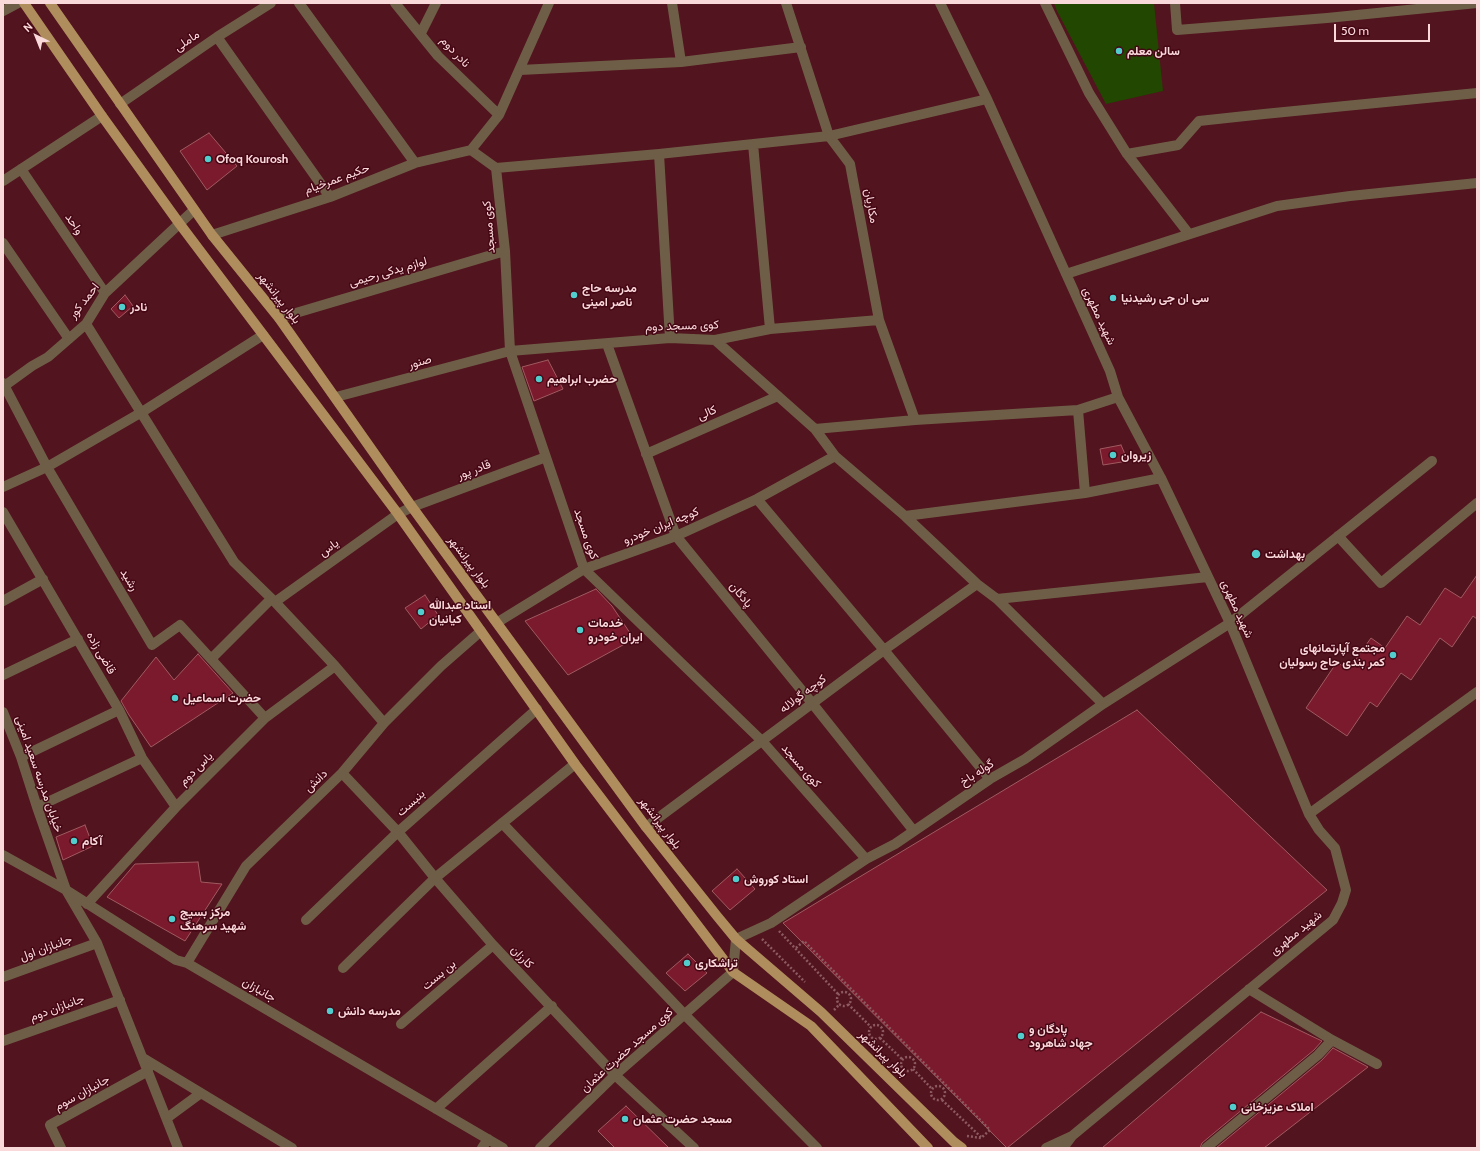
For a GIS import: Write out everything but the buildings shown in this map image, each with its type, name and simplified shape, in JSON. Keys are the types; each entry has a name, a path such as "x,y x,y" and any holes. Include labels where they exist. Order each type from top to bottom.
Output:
{"main road":[{"path":"24,3 102,116 179,223 398,514 575,764 732,972 811,1026 928,1148"},
{"name":"بلوار پیرانشهر","path":"50,3 212,235 279,318 412,507 498,622 646,827 736,939 821,1012 954,1142 962,1148"}],"street":[{"path":"3,11 18,3"},
{"name":"ماملی","path":"120,104 217,37 272,3"},
{"path":"299,3 415,163"},
{"name":"نادر دوم","path":"395,3 421,33 438,56 499,115"},
{"path":"421,33 436,3"},
{"path":"549,3 499,115 471,150 496,168 659,154 829,136 987,99"},
{"path":"672,3 681,62"},
{"name":"مکاریان","path":"786,3 829,136 850,164 879,320 915,420"},
{"name":"شهید مطهری","path":"940,3 987,99 1110,371 1118,397 1161,478 1230,623 1309,814 1319,830 1335,848 1346,890 1342,903 1333,920 1072,1136"},
{"path":"1045,3 1089,93 1127,154 1189,234"},
{"path":"1175,3 1177,30 1477,3"},
{"path":"217,37 330,197"},
{"path":"520,70 681,62 801,47"},
{"path":"1127,154 1178,145 1199,121 1477,93"},
{"path":"3,181 102,116"},
{"path":"753,144 770,329"},
{"name":"حکیم عمرخیام","path":"212,235 330,197 415,163 471,150"},
{"path":"659,154 670,338"},
{"name":"کوی مسجد","path":"496,168 505,251 510,351 584,569 762,741 866,859"},
{"name":"واحد","path":"21,169 105,294"},
{"path":"1066,274 1277,206 1350,196 1477,183"},
{"name":"احمد کور","path":"4,386 32,366 48,357 86,324 105,294 194,210"},
{"path":"3,243 69,339"},
{"name":"لوازم یدکی رحیمی","path":"279,318 505,251"},
{"name":"کوی مسجد دوم","path":"510,351 670,338 715,340 770,329 879,320"},
{"path":"86,324 234,562 335,666 384,724"},
{"path":"3,487 47,467 142,412 262,335"},
{"path":"715,340 816,429 835,456 905,516 977,584 997,599 1103,704"},
{"name":"پادگان","path":"607,344 676,536 913,830"},
{"name":"صنور","path":"336,397 510,351"},
{"name":"رشید","path":"4,386 47,467 152,645 180,625 265,718"},
{"name":"کالی","path":"646,454 778,396"},
{"path":"816,429 915,420 1078,410 1118,397"},
{"path":"1078,410 1085,493"},
{"name":"کوچه ایران خودرو","path":"498,622 584,569 676,536 757,499 835,456"},
{"name":"قادر پور","path":"398,514 412,507 546,457"},
{"name":"گوله باخ","path":"736,939 771,923 866,859 895,844 913,830 990,779 1025,759 1103,704 1230,623 1432,461"},
{"path":"905,516 1085,493 1161,478"},
{"path":"757,499 990,779"},
{"path":"1338,536 1381,583 1477,503"},
{"name":"قاضی زاده","path":"3,512 119,710 142,758 176,807"},
{"name":"یاس","path":"211,659 273,601 398,514"},
{"path":"997,599 1208,577"},
{"path":"3,601 43,579"},
{"name":"کوچه گولاله","path":"646,827 884,650 977,584"},
{"name":"دانش","path":"187,963 246,866 342,773 384,724 441,666 481,631"},
{"path":"3,675 78,639"},
{"name":"یاس دوم","path":"87,904 176,807 265,718 335,666"},
{"path":"1309,814 1477,692"},
{"name":"بنبست","path":"306,920 398,832 537,709"},
{"path":"21,757 119,710"},
{"name":"خیابان مدرسه سعید امینی","path":"3,712 5,722 21,757 66,890 97,943 178,1148"},
{"path":"37,807 142,758"},
{"path":"343,968 435,878 575,764"},
{"name":"کارزان","path":"342,773 398,832 435,878 493,945 552,1006 615,1075 694,1148"},
{"path":"502,823 685,1015 817,1148"},
{"name":"جانبازان","path":"3,855 66,890 176,960 187,963 503,1148"},
{"path":"732,972 736,939"},
{"name":"جانبازان اول","path":"3,977 97,943"},
{"name":"بن بست","path":"401,1024 493,945"},
{"name":"کوی مسجد حضرت عثمان","path":"540,1148 615,1075 685,1015 732,972"},
{"path":"1249,989 1332,1040 1377,1064"},
{"name":"جانبازان دوم","path":"3,1041 120,1000"},
{"path":"436,1109 552,1006"},
{"path":"1206,1148 1318,1055 1332,1040"},
{"path":"143,1058 292,1148"},
{"name":"جانبازان سوم","path":"61,1148 50,1125 148,1072"},
{"path":"167,1118 201,1093"},
{"path":"1046,1148 1072,1136"},
{"path":"1063,1148 1072,1136"},
{"path":"482,1148 488,1139"}],"path":[{"path":"771,923 839,995"},
{"path":"796,948 804,941 990,1130 981,1138 942,1100 937,1101 932,1098 932,1089"},
{"path":"849,994 853,991"},
{"path":"848,1004 844,1006 840,1004 837,999 843,992 849,994"},
{"path":"848,1004 850,1001 849,994"},
{"path":"834,1010 840,1004"},
{"path":"848,1004 871,1028"},
{"path":"872,1038 869,1034 871,1028 875,1025 880,1026 884,1022"},
{"path":"880,1026 883,1032 880,1038"},
{"path":"866,1043 872,1038 880,1038 902,1059"},
{"path":"913,1058 916,1054"},
{"path":"902,1059 909,1056 913,1058"},
{"path":"913,1058 915,1062 913,1069"},
{"path":"902,1059 900,1063 902,1068 908,1071 913,1069"},
{"path":"913,1069 932,1089"},
{"path":"932,1089 936,1086 941,1086 945,1091 945,1096 942,1100"},
{"path":"945,1091 949,1088"}],"green space":[{"name":"سالن معلم","path":"1054,3 1154,3 1163,91 1106,104"}],"place":[{"name":"سالن معلم","path":"1119,51"},
{"name":"Ofoq Kourosh","path":"208,159"},
{"name":"مدرسه حاج ناصر امینی","path":"574,295"},
{"name":"سی ان جی رشیدنیا","path":"1113,298"},
{"name":"نادر","path":"122,307"},
{"name":"حضرب ابراهیم","path":"539,379"},
{"name":"زیروان","path":"1113,455"},
{"name":"بهداشت","path":"1256,554"},
{"name":"استاد عبدالله کیانیان","path":"421,612"},
{"name":"خدمات ایران خودرو","path":"580,630"},
{"name":"مجتمع آپارتمانهای کمر بندی حاج رسولیان","path":"1393,655"},
{"name":"حضرت اسماعیل","path":"175,698"},
{"name":"آکام","path":"74,841"},
{"name":"استاد کوروش","path":"736,879"},
{"name":"مرکز بسیج شهید سرهنگ","path":"172,919"},
{"name":"تراشکاری","path":"687,963"},
{"name":"مدرسه دانش","path":"330,1011"},
{"name":"پادگان و جهاد شاهرود","path":"1021,1036"},
{"name":"املاک عزیزخانی","path":"1233,1107"},
{"name":"مسجد حضرت عثمان","path":"625,1119"}]}
